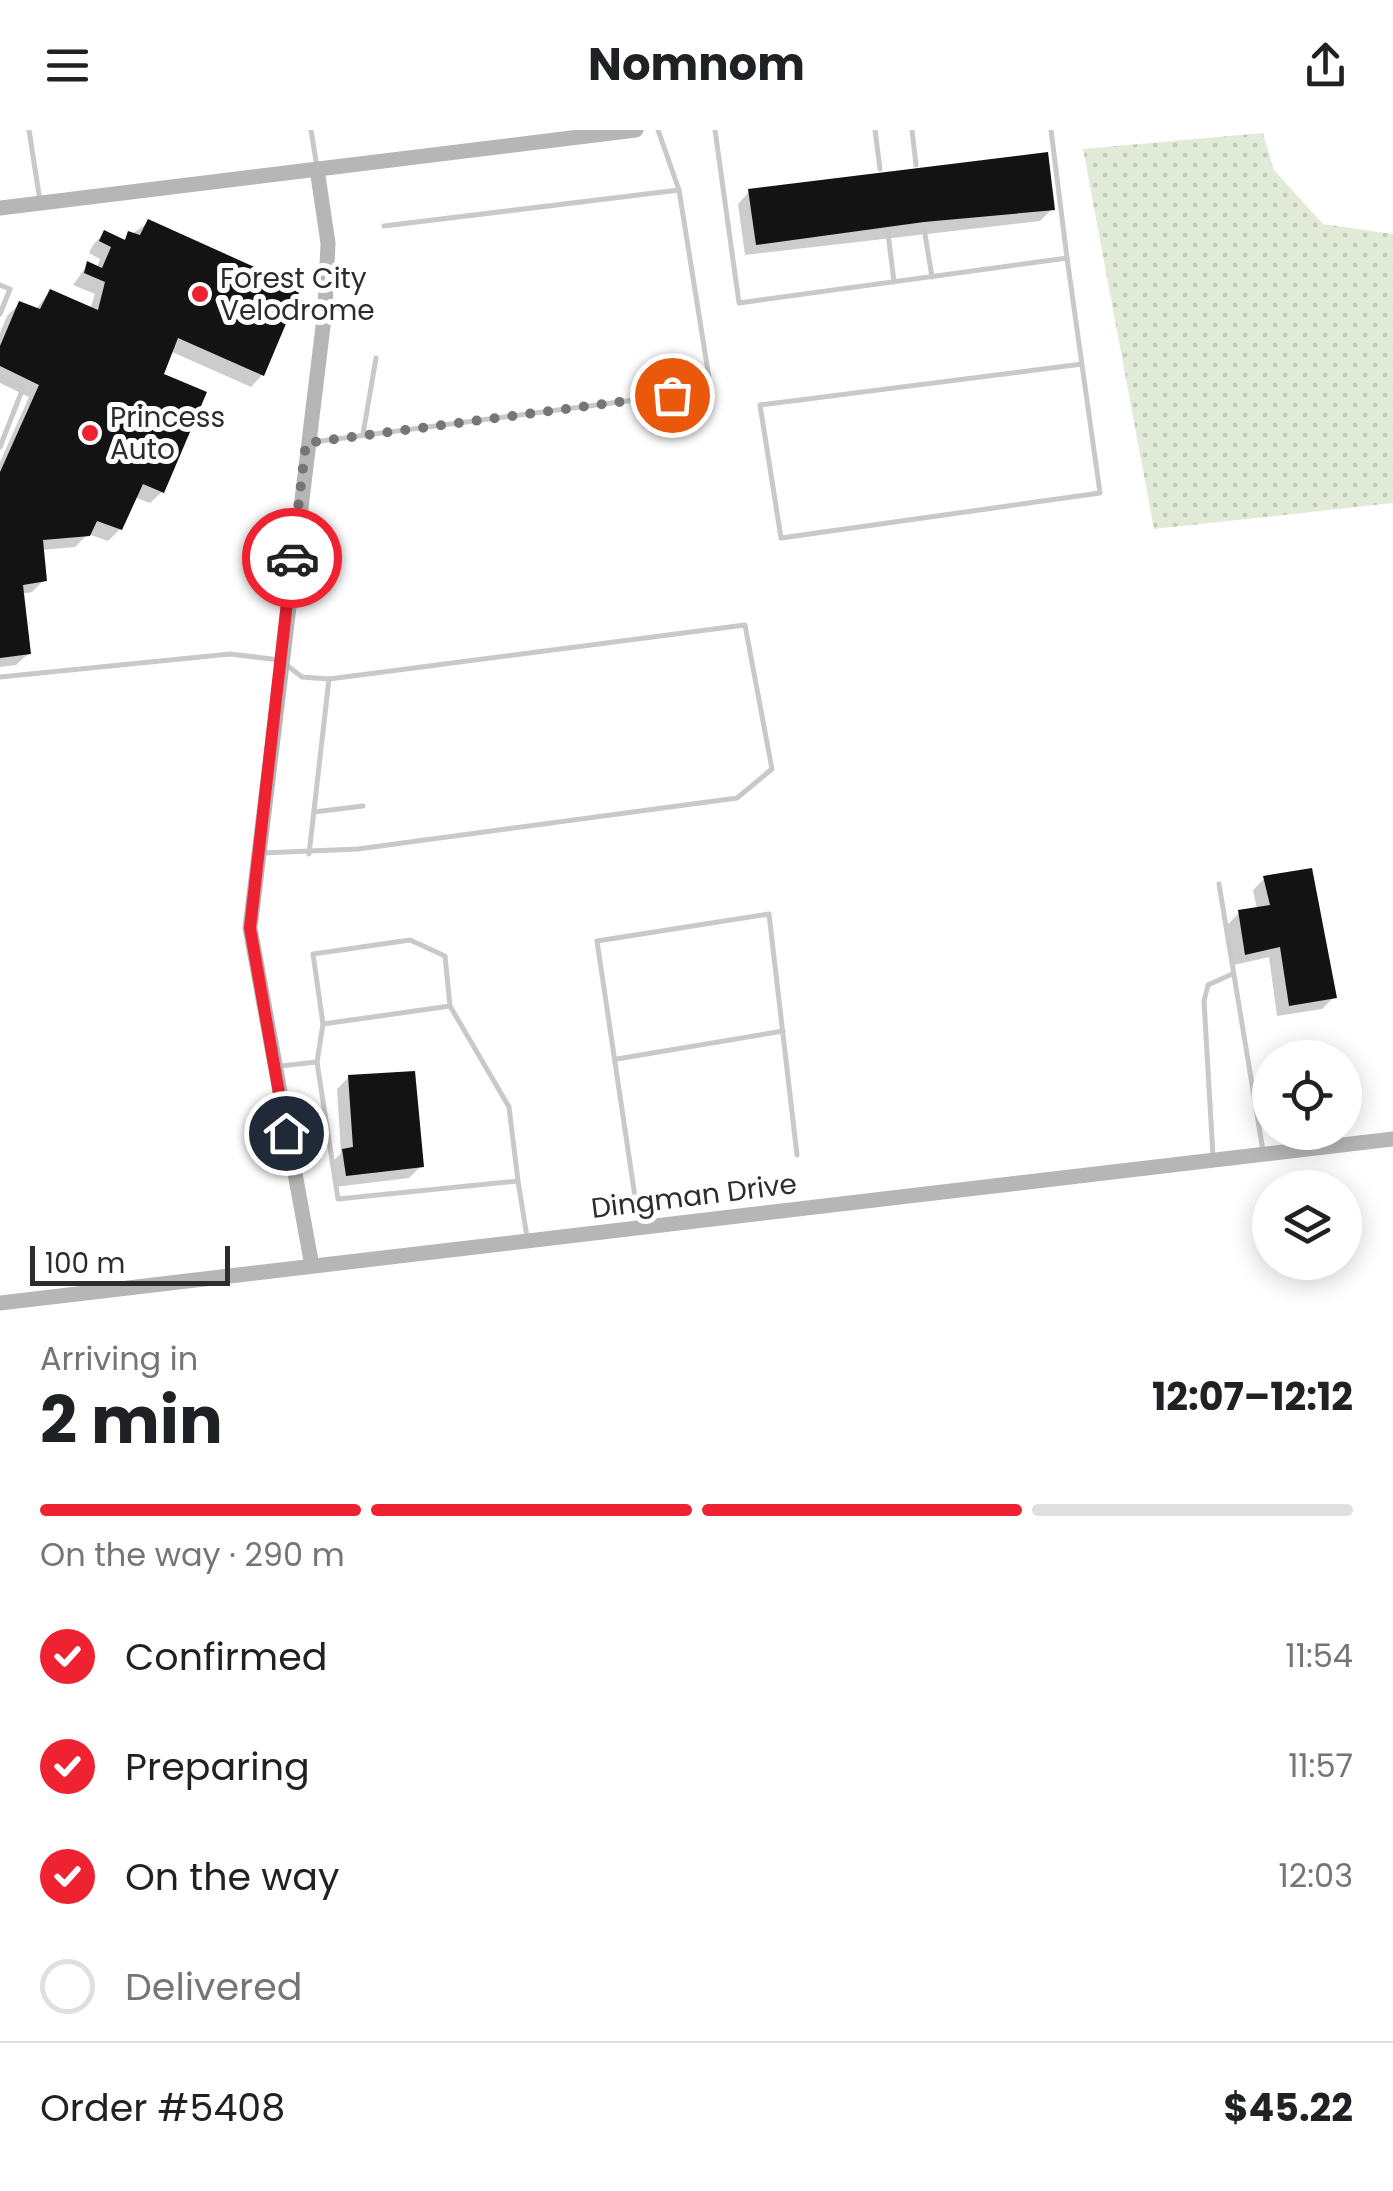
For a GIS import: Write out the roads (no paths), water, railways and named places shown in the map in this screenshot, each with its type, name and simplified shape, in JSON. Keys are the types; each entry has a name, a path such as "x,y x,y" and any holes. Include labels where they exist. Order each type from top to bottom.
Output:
{"street":[{"path":"0,208 317,170 566,134 636,130"},
{"path":"312,1266 252,948 256,853 328,276 317,170"},
{"name":"Dingman Drive","path":"0,1303 1393,1139"}],"lane":[{"path":"29,130 40,204"},
{"path":"311,130 317,170"},
{"path":"306,443 711,390 679,190 658,130"},
{"path":"715,130 739,303 1067,258"},
{"path":"875,130 880,170"},
{"path":"912,130 916,165"},
{"path":"1051,130 1100,492 782,538 760,404 1082,364"},
{"path":"384,226 679,190"},
{"path":"924,228 932,276"},
{"path":"888,232 894,282"},
{"path":"0,285 10,288 0,314"},
{"path":"363,434 376,358"},
{"path":"0,379 23,388 0,447"},
{"path":"0,677 230,654 280,660 302,677 329,679 351,673 745,625 772,769 737,798 358,849 309,854 256,853"},
{"path":"309,854 329,679"},
{"path":"314,812 363,806"},
{"path":"1218,884 1264,1154"},
{"path":"640,1227 597,941 768,914 797,1154"},
{"path":"518,1180 338,1199 317,1062 323,1024 313,954 410,940 445,956 450,1006 508,1107 527,1240"},
{"path":"1213,1159 1204,1001 1208,985 1232,973"},
{"path":"323,1024 450,1006"},
{"path":"617,1059 784,1031"},
{"path":"274,1067 317,1062"}],"place":[{"name":"Forest City Velodrome","path":"200,294"},
{"name":"Princess Auto","path":"90,433"}]}
